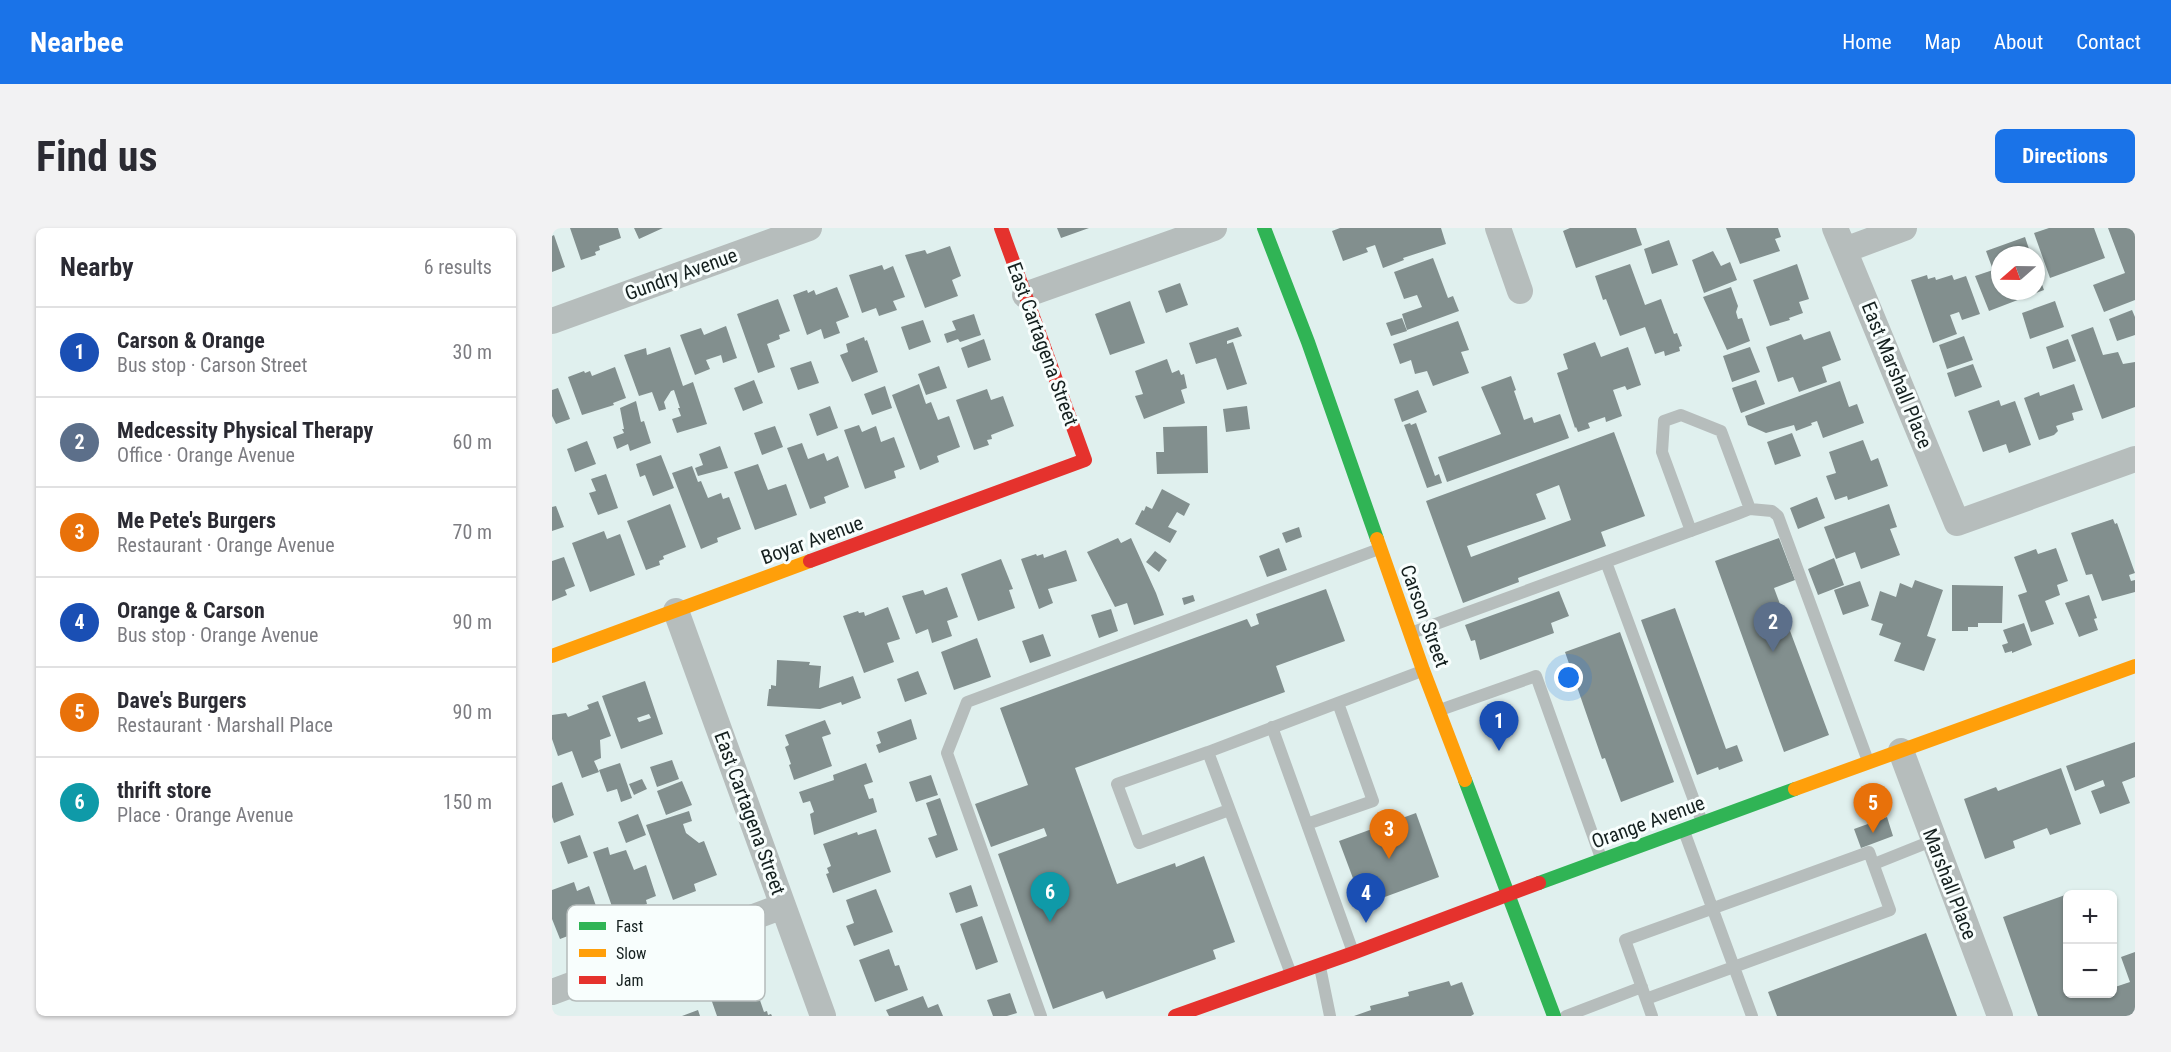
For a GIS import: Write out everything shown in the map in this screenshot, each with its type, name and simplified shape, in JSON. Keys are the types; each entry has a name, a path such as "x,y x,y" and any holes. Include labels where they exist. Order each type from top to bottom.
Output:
{"street":[{"name":"Gundry Avenue","path":"552,321 809,228"},
{"name":"East Cartagena Street","path":"1001,228 1085,459"},
{"path":"1025,295 1214,228"},
{"name":"Carson Street","path":"1264,228 1308,342 1423,670 1554,1016"},
{"path":"1498,228 1520,291"},
{"path":"1840,239 1904,228"},
{"name":"East Marshall Place","path":"1840,239 1957,523 2135,459"},
{"name":"Boyar Avenue","path":"552,656 1085,459"},
{"name":"East Cartagena Street","path":"676,611 823,1016"},
{"name":"Orange Avenue","path":"1175,1016 2135,666"},
{"name":"Marshall Place","path":"1901,751 2000,1016"},
{"path":"765,913 783,906"},
{"path":"552,992 567,986"}],"lane":[{"path":"1691,531 1662,452 1664,421 1681,416 1721,431 1750,509"},
{"path":"1410,633 1750,509 1772,511 1778,516 1869,762"},
{"path":"1041,1016 947,753 967,702 1380,549"},
{"path":"1606,562 1703,823"},
{"path":"1229,810 1139,843 1117,784 1423,670"},
{"path":"1440,710 1536,676 1602,859"},
{"path":"1307,824 1373,801 1338,703"},
{"path":"1272,727 1353,953"},
{"path":"1208,752 1292,975"},
{"path":"1683,830 1752,1016"},
{"path":"1874,864 1934,840"},
{"path":"1566,1016 1644,993 1733,967 1890,910 1869,852 1626,940 1644,993 1652,1016"},
{"path":"1319,964 1330,1016"}],"building":[{"path":"570,228 618,228 621,238 599,246 600,250 595,252 596,255 581,260"},
{"path":"634,228 663,228 639,239"},
{"path":"1057,228 1089,228 1061,238"},
{"path":"1340,228 1441,228 1446,244 1403,258 1404,260 1383,268 1375,245 1366,248 1368,252 1343,261 1332,231"},
{"path":"1570,228 1636,228 1642,245 1576,268 1563,231"},
{"path":"1726,228 1778,228 1781,237 1775,239 1780,251 1740,264"},
{"path":"2049,228 2094,228 2105,258 2050,278 2045,264 2045,246 2039,246 2034,233"},
{"path":"2108,228 2135,228 2135,300 2104,312 2093,285 2125,273"},
{"path":"554,235 565,267 552,272 552,236"},
{"path":"2025,237 2028,246 2000,246"},
{"path":"1669,240 1678,265 1652,274 1644,249"},
{"path":"950,246 961,276 952,280 958,296 925,308 905,255 925,250 927,254"},
{"path":"1991,249 1991,265 1986,251"},
{"path":"1713,251 1721,266 1730,262 1737,280 1704,293 1692,260"},
{"path":"1433,258 1448,298 1453,296 1459,311 1407,330 1402,314 1422,307 1417,295 1404,299 1394,272"},
{"path":"1630,264 1645,305 1661,299 1674,334 1677,333 1682,346 1679,347 1680,351 1665,356 1664,351 1655,354 1645,327 1620,336 1606,299 1603,300 1595,276"},
{"path":"1797,264 1809,299 1799,302 1803,313 1770,326 1753,280"},
{"path":"882,265 884,270 893,266 905,297 893,301 897,310 879,316 876,308 862,313 849,275"},
{"path":"1991,271 1991,300 2018,300 1989,311 1975,276"},
{"path":"1927,275 1928,279 1935,277 1936,280 1952,275 1954,280 1966,276 1980,314 1962,320 1959,312 1950,315 1957,334 1933,343 1911,280"},
{"path":"1180,283 1188,305 1166,313 1158,291"},
{"path":"837,287 849,317 836,322 840,333 824,339 821,329 807,335 793,295 814,290 816,295"},
{"path":"1731,287 1738,306 1736,312 1738,319 1742,318 1750,341 1727,350 1703,297"},
{"path":"778,299 790,331 779,335 780,339 767,344 775,367 758,373 737,314"},
{"path":"1130,301 1145,343 1110,355 1095,314"},
{"path":"2055,301 2064,327 2030,339 2022,313"},
{"path":"2132,310 2135,317 2135,335 2117,341 2109,319"},
{"path":"974,314 981,335 960,342 958,339 947,343 944,334 956,330 952,321"},
{"path":"1402,318 1407,331 1391,336 1386,323"},
{"path":"923,320 931,342 909,350 901,327"},
{"path":"1458,321 1469,350 1461,352 1469,373 1433,386 1427,371 1415,374 1411,360 1400,364 1393,344"},
{"path":"726,326 737,358 723,363 721,355 706,360 710,369 695,375 680,335 701,328 704,335"},
{"path":"1238,327 1242,336 1227,341 1227,344 1233,342 1247,384 1227,390 1216,358 1196,364 1189,343"},
{"path":"2093,327 2103,355 2118,352 2123,364 2135,362 2135,407 2102,419 2071,335"},
{"path":"1830,331 1841,360 1822,367 1827,382 1799,392 1793,377 1778,382 1766,347 1801,334 1804,340"},
{"path":"1964,336 1973,360 1947,369 1939,345"},
{"path":"864,337 878,372 852,382 840,355 848,352 846,344"},
{"path":"984,339 991,360 968,368 961,348"},
{"path":"2068,339 2076,361 2053,369 2046,347"},
{"path":"1595,342 1601,357 1628,347 1641,385 1627,390 1625,386 1613,390 1622,416 1606,422 1605,417 1588,423 1590,428 1578,432 1557,373 1568,369 1563,354"},
{"path":"670,347 683,386 693,382 707,424 677,433 672,419 681,416 674,390 664,402 666,409 659,411 652,392 639,396 624,355 646,348 647,355"},
{"path":"1750,347 1760,372 1732,382 1723,356"},
{"path":"1167,359 1172,373 1179,370 1181,375 1184,374 1187,388 1181,390 1185,403 1144,419 1135,396 1143,394 1135,371"},
{"path":"811,361 819,383 798,390 790,368"},
{"path":"1973,364 1982,387 1955,397 1947,373"},
{"path":"939,366 947,388 926,395 918,374"},
{"path":"615,367 626,398 613,403 614,405 582,415 568,377 584,371 585,373 590,371 592,376"},
{"path":"1511,376 1524,420 1532,417 1534,423 1560,414 1569,438 1447,482 1438,457 1501,434 1481,387"},
{"path":"754,380 763,403 743,411 734,388"},
{"path":"1756,380 1765,404 1741,413 1732,388"},
{"path":"1840,381 1849,407 1857,404 1864,423 1823,438 1817,421 1796,431 1794,425 1766,433 1748,425 1745,416"},
{"path":"919,384 926,404 931,402 938,420 949,416 960,447 937,456 939,462 920,470 892,395"},
{"path":"2074,384 2083,410 2072,413 2074,420 2056,426 2058,431 2054,435 2039,440 2024,398 2039,392 2040,396"},
{"path":"885,386 892,408 872,415 864,394"},
{"path":"558,388 570,419 556,424 552,416 552,390"},
{"path":"987,389 991,400 1003,396 1014,426 991,435 992,439 987,440 989,445 974,450 956,400"},
{"path":"1418,390 1427,412 1402,422 1394,399"},
{"path":"1999,400 2001,406 2015,401 2031,445 2009,453 2006,444 1983,452 1968,411"},
{"path":"636,401 641,422 644,421 651,443 630,451 628,444 617,449 613,437 624,433 620,408"},
{"path":"830,406 838,428 817,436 809,414"},
{"path":"1247,406 1250,429 1226,432 1223,409"},
{"path":"1410,423 1411,425 1416,423 1435,476 1439,474 1442,483 1427,488 1404,425"},
{"path":"859,425 862,432 876,426 881,442 894,437 905,467 894,471 896,478 865,489 844,430"},
{"path":"775,426 783,447 762,455 754,433"},
{"path":"1207,426 1208,473 1157,474 1156,452 1164,452 1163,427"},
{"path":"1614,432 1645,516 1601,532 1606,546 1518,578 1519,582 1463,603 1426,501","holes":["1559,485 1571,520 1471,557 1467,546 1546,519 1536,494"]},
{"path":"1792,433 1801,456 1775,465 1767,442"},
{"path":"1863,440 1871,461 1878,458 1888,486 1848,500 1847,496 1835,500 1826,476 1836,473 1829,452"},
{"path":"587,441 596,464 575,472 567,449"},
{"path":"802,443 808,459 824,453 827,461 838,456 849,487 824,497 826,503 810,509 787,448"},
{"path":"720,446 728,468 698,476 695,468 703,465 699,454"},
{"path":"661,455 674,488 653,496 645,475 640,477 636,464"},
{"path":"758,464 768,490 786,484 797,515 755,530 734,472"},
{"path":"692,466 708,498 721,493 723,499 729,497 741,529 717,538 718,542 701,549 672,473"},
{"path":"606,474 618,508 598,515 589,493 596,491 591,479"},
{"path":"1162,489 1190,504 1184,516 1177,512 1168,527 1177,531 1170,543 1135,524 1146,506 1152,509"},
{"path":"1817,497 1825,518 1798,529 1790,508"},
{"path":"670,504 686,547 663,556 664,559 659,561 660,565 646,570 627,521"},
{"path":"1889,504 1897,527 1890,529 1900,555 1861,569 1855,552 1836,559 1824,527"},
{"path":"556,506 564,527 552,531 552,507"},
{"path":"2113,519 2115,524 2117,523 2135,573 2129,575 2131,581 2135,580 2135,592 2102,601 2092,574 2086,575 2071,533"},
{"path":"1299,527 1302,537 1286,543 1282,533"},
{"path":"604,531 607,539 620,534 635,575 590,592 572,543"},
{"path":"1118,538 1121,543 1131,538 1164,615 1134,625 1127,603 1115,607 1087,552"},
{"path":"1779,538 1795,580 1774,588 1829,735 1784,752 1715,561"},
{"path":"1279,548 1287,570 1267,577 1259,556"},
{"path":"2056,548 2068,581 2057,585 2060,595 2045,601 2054,624 2031,632 2018,595 2027,592 2014,557 2036,549 2038,554"},
{"path":"1066,550 1077,581 1048,589 1053,603 1039,609 1021,559 1036,554 1037,556 1043,554 1044,558"},
{"path":"1155,551 1167,560 1159,572 1146,562"},
{"path":"564,557 575,586 565,590 567,595 552,601 552,561"},
{"path":"1834,558 1844,585 1818,595 1808,569"},
{"path":"1001,559 1013,589 1009,590 1015,608 978,621 961,574"},
{"path":"1915,580 1943,590 1927,636 1936,639 1924,671 1894,661 1901,643 1879,635 1883,624 1871,620 1880,591 1896,597 1900,583 1912,588"},
{"path":"1860,581 1869,606 1843,615 1834,590"},
{"path":"1952,585 2003,586 2002,623 1978,623 1978,627 1968,627 1968,631 1952,631"},
{"path":"947,587 958,617 947,621 952,636 932,643 928,629 916,634 902,596 923,590 925,595"},
{"path":"1326,589 1345,641 1276,666 1285,692 1075,768 1117,884 1175,863 1176,867 1204,856 1235,942 1213,950 1216,959 1106,999 1103,991 1053,1009 998,854 1047,836 1044,828 991,847 975,804 1028,785 1000,708 1247,619 1251,627 1259,624 1256,614"},
{"path":"1559,591 1569,616 1551,623 1554,633 1480,660 1475,640 1471,641 1465,625"},
{"path":"1193,595 1195,601 1184,605 1182,598"},
{"path":"2089,595 2097,618 2094,619 2098,630 2079,637 2065,603"},
{"path":"888,607 900,639 887,643 894,662 864,673 843,616 858,611 859,613 864,612 865,616"},
{"path":"1675,608 1726,749 1737,745 1743,761 1697,775 1641,620"},
{"path":"1111,609 1118,631 1099,638 1091,615"},
{"path":"2024,623 2032,645 2012,653 2012,651 2005,653 2002,645 2008,643 2003,630"},
{"path":"1620,632 1674,782 1621,802 1605,758 1602,759 1565,652"},
{"path":"1043,634 1051,656 1030,663 1022,641"},
{"path":"977,638 991,677 954,690 941,652"},
{"path":"777,660 810,662 809,665 821,666 819,688 853,676 861,698 842,705 841,702 820,709 767,706 769,689 771,685 776,686"},
{"path":"918,671 927,694 905,702 897,679"},
{"path":"645,681 663,734 621,749 602,696","holes":["649,714 651,718 639,722 637,718"]},
{"path":"598,701 611,736 600,740 601,758 594,761 599,772 582,778 572,751 558,756 552,739 552,715 566,713 568,717 589,709 587,705"},
{"path":"911,719 917,739 879,753 876,745 881,743 877,732"},
{"path":"825,720 831,734 822,737 832,766 794,780 785,747 789,745 785,735"},
{"path":"2135,742 2135,777 2122,782 2130,803 2100,814 2091,791 2105,786 2103,780 2075,791 2066,766"},
{"path":"672,760 679,779 657,787 650,767"},
{"path":"620,763 632,798 621,802 617,789 607,792 599,770"},
{"path":"866,763 873,782 864,785 869,799 873,798 877,812 814,835 810,814 814,812 810,801 803,803 799,792 834,780 833,775"},
{"path":"2061,768 2081,824 2050,835 2047,828 2013,841 2015,848 1985,859 1964,799 1996,787 1998,791"},
{"path":"931,775 938,795 916,802 909,782"},
{"path":"642,779 647,789 634,795 629,784"},
{"path":"682,781 692,805 666,815 657,791"},
{"path":"562,782 574,815 554,823 552,786"},
{"path":"940,798 958,850 936,858 928,838 937,835 926,803"},
{"path":"689,811 692,821 683,824 686,833 699,843 704,841 717,875 694,884 696,891 673,900 646,825"},
{"path":"1416,813 1439,877 1363,905 1339,841"},
{"path":"638,814 646,835 626,843 618,822"},
{"path":"1887,817 1893,836 1861,848 1854,829"},
{"path":"876,829 891,872 833,893 826,874 829,873 827,868 831,866 823,844 857,832 858,835"},
{"path":"580,835 588,857 568,864 560,842"},
{"path":"608,847 610,855 626,850 634,870 646,865 656,896 646,900 647,904 644,905 611,905 593,852"},
{"path":"574,882 577,891 589,886 596,905 567,905 567,936 560,939 552,919 552,890"},
{"path":"971,885 978,906 956,913 949,893"},
{"path":"876,889 893,932 854,946 846,926 854,923 846,900"},
{"path":"2063,896 2063,998 2117,998 2117,986 2130,982 2121,957 2135,952 2135,1016 2038,1016 2003,917"},
{"path":"982,916 998,962 976,970 960,924"},
{"path":"1926,933 1957,1016 1777,1016 1768,992"},
{"path":"889,949 895,966 899,965 908,990 875,1002 859,960"},
{"path":"1449,981 1451,986 1462,982 1474,1014 1471,1016 1354,1016 1371,1010 1370,1006 1409,996 1408,992"},
{"path":"1010,993 1017,1013 993,1016 987,1000"},
{"path":"923,996 928,1008 938,1004 943,1016 889,1016 886,1010"},
{"path":"712,1001 760,1001 764,1012 767,1011 768,1015 772,1016 717,1016"},
{"path":"698,1010 700,1016 682,1016"}],"traffic: fast":[{"path":"1264,228 1308,342 1377,539"},
{"path":"1465,780 1554,1016"},
{"path":"1539,883 1795,789"}],"traffic: slow":[{"path":"1377,539 1465,780"},
{"path":"552,656 810,561"},
{"path":"1795,789 2135,666"}],"traffic: jam":[{"path":"810,561 1085,460 1001,228"},
{"path":"1175,1016 1353,953 1539,883"}],"place":[{"name":"Medcessity Physical Therapy","path":"1773,652"},
{"name":"Carson & Orange","path":"1499,751"},
{"name":"Dave's Burgers","path":"1873,833"},
{"name":"Me Pete's Burgers","path":"1389,859"},
{"name":"thrift store","path":"1050,922"},
{"name":"Orange & Carson","path":"1366,923"}]}
